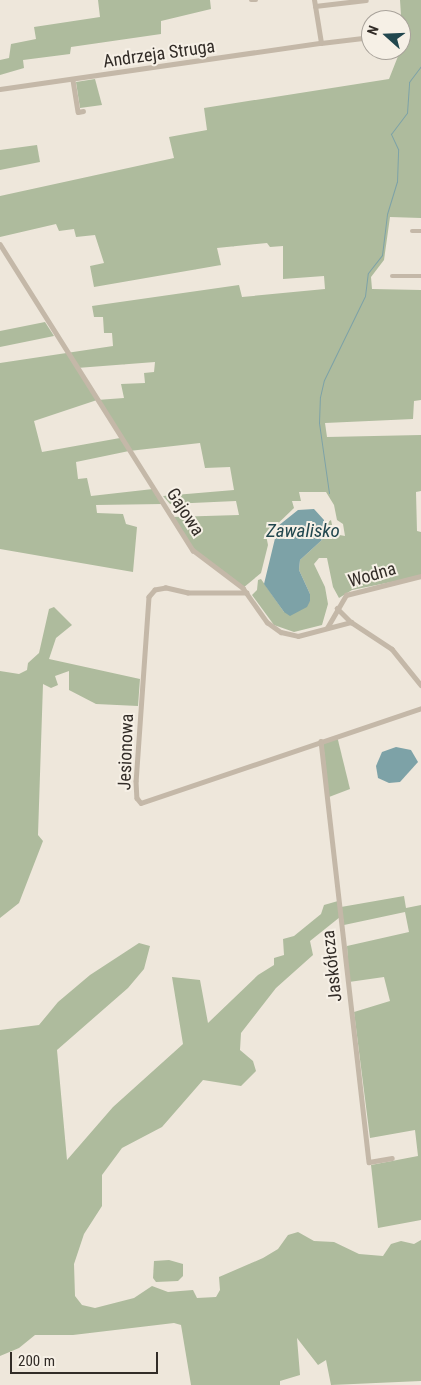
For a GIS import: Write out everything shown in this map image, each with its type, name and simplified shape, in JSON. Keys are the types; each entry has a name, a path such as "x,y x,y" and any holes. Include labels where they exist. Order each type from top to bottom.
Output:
{"street":[{"path":"250,0 256,0"},
{"path":"314,0 322,44"},
{"path":"315,6 366,0"},
{"name":"Andrzeja Struga","path":"0,89 361,38"},
{"path":"73,80 78,112 83,112"},
{"path":"412,231 421,231"},
{"name":"Gajowa","path":"0,244 193,550 247,593 267,622 281,632 298,636 351,622"},
{"path":"392,276 421,276"},
{"name":"Wodna","path":"326,628 346,595 421,576"},
{"name":"Jesionowa","path":"247,593 188,593 159,589 149,597 138,800 141,803 421,708"},
{"name":"Wodna","path":"337,608 351,622"},
{"path":"351,622 392,649 421,685"},
{"name":"Jaskółcza","path":"321,742 369,1162 392,1158"}],"green space":[{"path":"98,0 210,0 211,9 161,21 161,34 71,47 70,54 23,60 24,68 0,75 0,60 9,58 11,44 36,39 34,27 100,17"},
{"path":"400,0 421,0 421,218 390,217 384,260 371,277 372,289 421,290 421,400 414,401 413,419 325,423 327,437 421,435 421,491 416,492 417,531 421,532 421,576 352,590 339,598 333,587 327,558 319,558 314,564 325,587 328,604 322,625 294,632 274,625 252,595 257,590 258,580 261,579 284,612 310,601 310,594 299,570 300,560 323,539 325,524 331,520 334,534 345,536 343,524 337,520 334,505 326,492 299,492 301,501 292,501 294,508 266,535 268,545 261,573 243,588 193,550 172,517 239,515 236,501 170,504 163,496 234,490 230,467 205,468 200,443 129,451 76,462 78,479 87,478 91,496 153,489 163,504 96,505 97,513 123,514 126,524 137,527 133,572 0,549 0,363 113,346 112,333 104,333 103,317 94,317 92,306 239,285 242,297 325,289 324,276 283,279 283,246 270,247 267,243 217,248 221,265 94,287 90,266 104,263 95,235 76,237 74,229 59,231 56,224 0,237 0,196 174,158 169,137 207,130 204,108 389,79 397,60 411,60 411,10 401,10","holes":["155,362 154,372 144,373 145,383 121,384 124,398 97,400 77,368","97,400 120,438 42,452 34,421"]},
{"path":"95,79 102,105 80,108 76,82"},
{"path":"37,145 40,162 0,170 0,150"},
{"path":"45,322 54,336 0,347 0,331"},
{"path":"54,607 72,625 56,638 49,659 140,679 138,706 96,704 69,690 69,671 55,676 58,685 51,688 43,684 38,835 43,841 19,903 0,918 0,671 19,674 27,670 28,663 39,653 49,609"},
{"path":"337,736 350,789 329,797 323,742"},
{"path":"404,896 406,908 421,905 421,1220 378,1228 371,1165 418,1156 415,1130 370,1138 354,1012 390,1001 384,977 349,982 347,946 409,932 405,912 344,925 341,907"},
{"path":"338,901 340,917 310,941 313,955 276,988 241,1033 240,1050 253,1061 256,1071 241,1086 203,1080 162,1127 122,1148 102,1175 102,1206 84,1234 74,1264 75,1296 82,1305 95,1308 134,1298 152,1286 168,1292 193,1290 197,1298 216,1297 220,1290 219,1277 263,1258 278,1249 288,1235 298,1232 314,1241 334,1242 359,1254 383,1256 391,1244 401,1241 414,1244 421,1240 421,1381 331,1385 326,1360 318,1365 297,1338 300,1375 280,1381 280,1385 191,1385 181,1325 174,1323 73,1335 35,1335 19,1348 0,1356 0,1030 39,1025 58,1002 90,975 139,943 150,946 144,969 128,988 57,1050 67,1160 113,1107 183,1044 172,977 200,980 208,1023 258,975 274,965 274,958 284,955 283,939 294,936 321,914 324,905"},
{"path":"169,1260 183,1264 183,1276 178,1281 156,1282 153,1278 154,1261"}],"water":[{"name":"Zawalisko","path":"314,509 324,520 323,539 300,560 299,570 310,594 310,601 307,607 290,616 284,612 264,584 278,526 298,510"},
{"path":"396,747 411,750 418,762 400,782 389,783 378,778 376,766 382,752"}],"waterway":[{"path":"329,493 319,423 320,397 324,380 365,296 368,273 382,255 387,214 397,182 398,149 391,134 407,113 409,82 421,66"}]}
